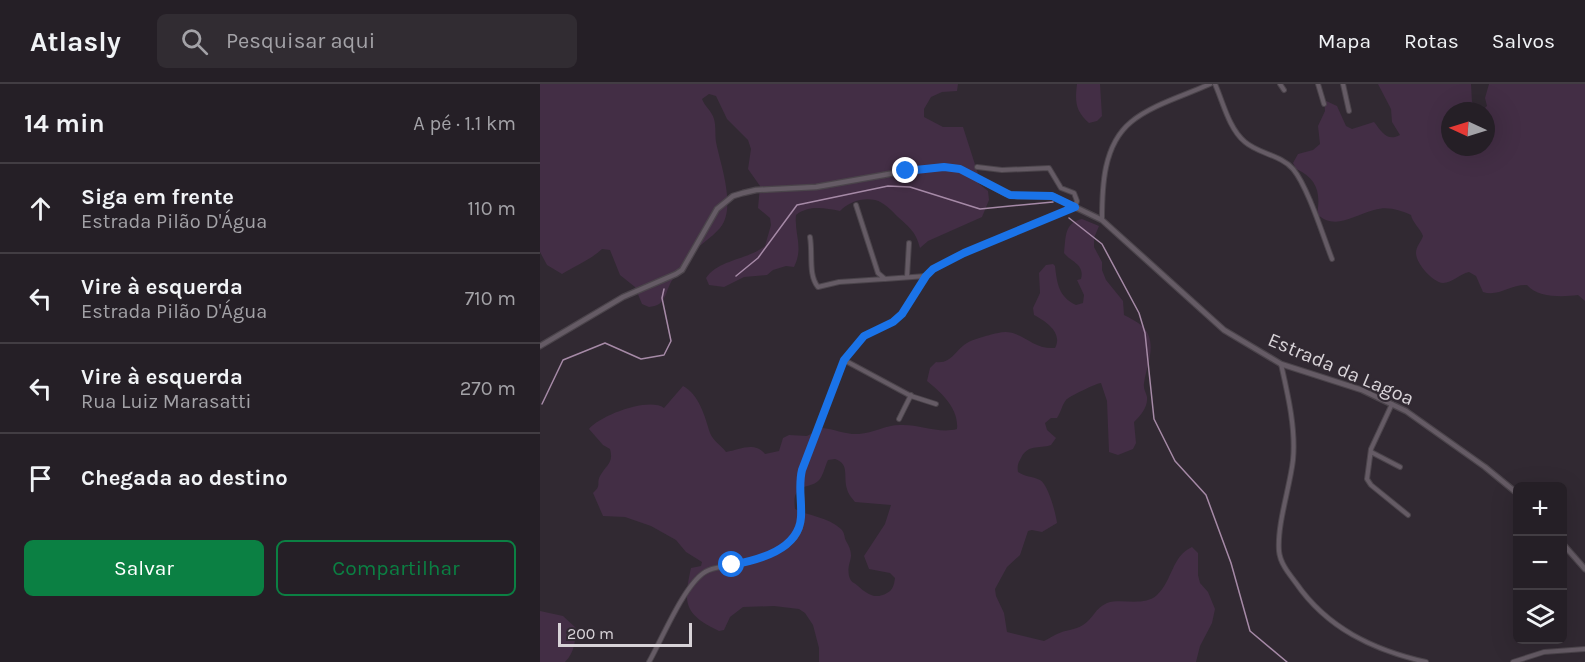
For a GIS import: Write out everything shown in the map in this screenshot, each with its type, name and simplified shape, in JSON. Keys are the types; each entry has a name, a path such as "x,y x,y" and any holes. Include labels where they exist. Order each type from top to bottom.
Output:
{"street":[{"path":"1102,220 1102,187 1108,162 1125,128 1141,115 1210,84"},
{"path":"1215,84 1236,132 1245,142 1280,159 1292,168 1301,181 1332,259"},
{"path":"1280,84 1284,90"},
{"path":"1318,84 1324,104"},
{"path":"1343,84 1349,111"},
{"path":"649,662 685,595 703,573 759,558 776,551 796,536 801,518 802,470 844,360 864,336 893,322 902,314 933,269 964,253 1075,207 1077,201 1074,193 1061,188 1049,168 1002,170 977,166"},
{"name":"Estrada da Lagoa","path":"540,346 624,297 682,270 717,209 733,196 754,190 816,188 906,171 944,167 960,169 1010,195 1052,196 1102,220 1224,330 1281,364 1324,376 1393,404 1430,426 1513,490"},
{"path":"856,205 875,269 885,279"},
{"path":"810,237 813,255 812,278 818,287 834,282 926,276"},
{"path":"907,277 909,243"},
{"path":"844,360 910,395 936,404"},
{"path":"1281,364 1294,441 1279,544 1281,559 1302,593 1330,621 1343,630 1393,653 1426,662"},
{"path":"898,419 910,395"},
{"path":"1393,404 1371,452 1368,482 1408,515"},
{"path":"1371,452 1400,467"},
{"path":"1567,549 1585,569"},
{"path":"1513,662 1544,652 1585,649"}],"shaded area":[{"path":"540,84 958,84 957,91 942,92 931,97 924,109 924,117 943,127 963,127 979,177 978,183 988,191 989,200 982,217 928,241 920,248 917,238 909,227 888,207 878,201 866,199 856,201 840,211 822,208 806,210 796,215 798,253 794,267 786,266 773,270 767,275 744,277 724,287 709,285 706,278 718,267 765,246 771,225 770,218 758,208 760,186 748,169 751,149 748,140 727,119 716,96 709,94 702,99 715,122 716,142 726,185 725,219 720,228 684,261 662,302 649,307 642,304 635,287 620,275 610,250 602,249 562,274 547,265 540,252"},
{"path":"1077,84 1100,84 1102,116 1097,121 1089,123 1079,110 1076,101"},
{"path":"1378,84 1471,84 1472,102 1441,102 1441,156 1495,156 1495,102 1486,102 1485,98 1489,84 1585,84 1585,301 1578,295 1544,294 1527,285 1494,293 1483,292 1476,276 1469,272 1450,282 1439,282 1425,271 1419,262 1416,251 1423,236 1411,215 1402,212 1379,209 1338,222 1324,219 1317,214 1316,187 1309,177 1296,169 1293,163 1298,154 1313,150 1320,144 1318,126 1325,111 1324,100 1337,106 1346,126 1352,129 1374,122 1388,137 1395,137 1400,135 1392,122 1391,109"},
{"path":"1082,219 1099,226 1094,238 1094,247 1102,262 1106,280 1123,301 1124,315 1141,325 1149,338 1151,345 1144,385 1146,404 1134,422 1136,443 1133,449 1118,455 1109,452 1107,401 1101,383 1068,398 1057,418 1051,418 1045,423 1047,430 1056,438 1051,445 1027,451 1019,461 1018,472 1043,483 1051,500 1057,523 1042,532 1028,531 1020,555 1007,567 995,589 996,596 1004,613 1007,632 1044,641 1083,625 1107,603 1152,599 1166,583 1180,557 1192,547 1198,553 1200,583 1208,592 1215,609 1212,623 1200,646 1196,662 819,662 819,648 813,625 805,613 799,609 774,606 743,607 730,617 724,630 719,631 707,625 693,613 687,599 691,568 701,566 702,562 686,552 676,540 651,526 625,517 603,516 593,493 610,461 611,454 610,449 603,445 589,429 604,418 625,409 648,405 664,408 683,386 697,400 711,436 726,452 752,447 765,454 779,451 783,438 789,435 807,436 822,428 854,434 900,425 943,430 957,429 952,408 944,396 927,381 930,368 936,362 950,359 969,342 998,333 1013,333 1039,346 1055,348 1057,338 1055,333 1052,328 1034,315 1033,308 1040,293 1039,273 1046,265 1053,264 1062,294 1076,305 1083,303 1084,295 1077,280 1081,279 1081,270 1064,253 1067,232 1076,221","holes":["828,460 840,461 844,467 848,491 855,502 891,505 885,524 864,556 869,569 890,573 895,578 892,589 883,595 868,594 851,580 848,571 851,552 841,529 830,522 795,509 796,494 799,490 820,479"]},
{"path":"540,611 563,616 576,628 573,650 565,662 540,662"}],"waterway":[{"path":"736,276 758,258 797,205 888,186 910,187 980,209 1053,202"},
{"path":"1069,218 1102,244 1139,313 1145,333 1154,419 1175,461 1206,495 1231,563 1250,631 1287,662"},
{"path":"542,404 563,360 605,343 641,359 664,355 671,341 662,298 664,289"}],"route":[{"path":"732,565 776,551 796,536 801,518 800,479 802,470 844,360 857,343 864,336 897,319 933,269 964,253 1075,207 1052,196 1010,195 960,169 944,167 906,171"}]}
